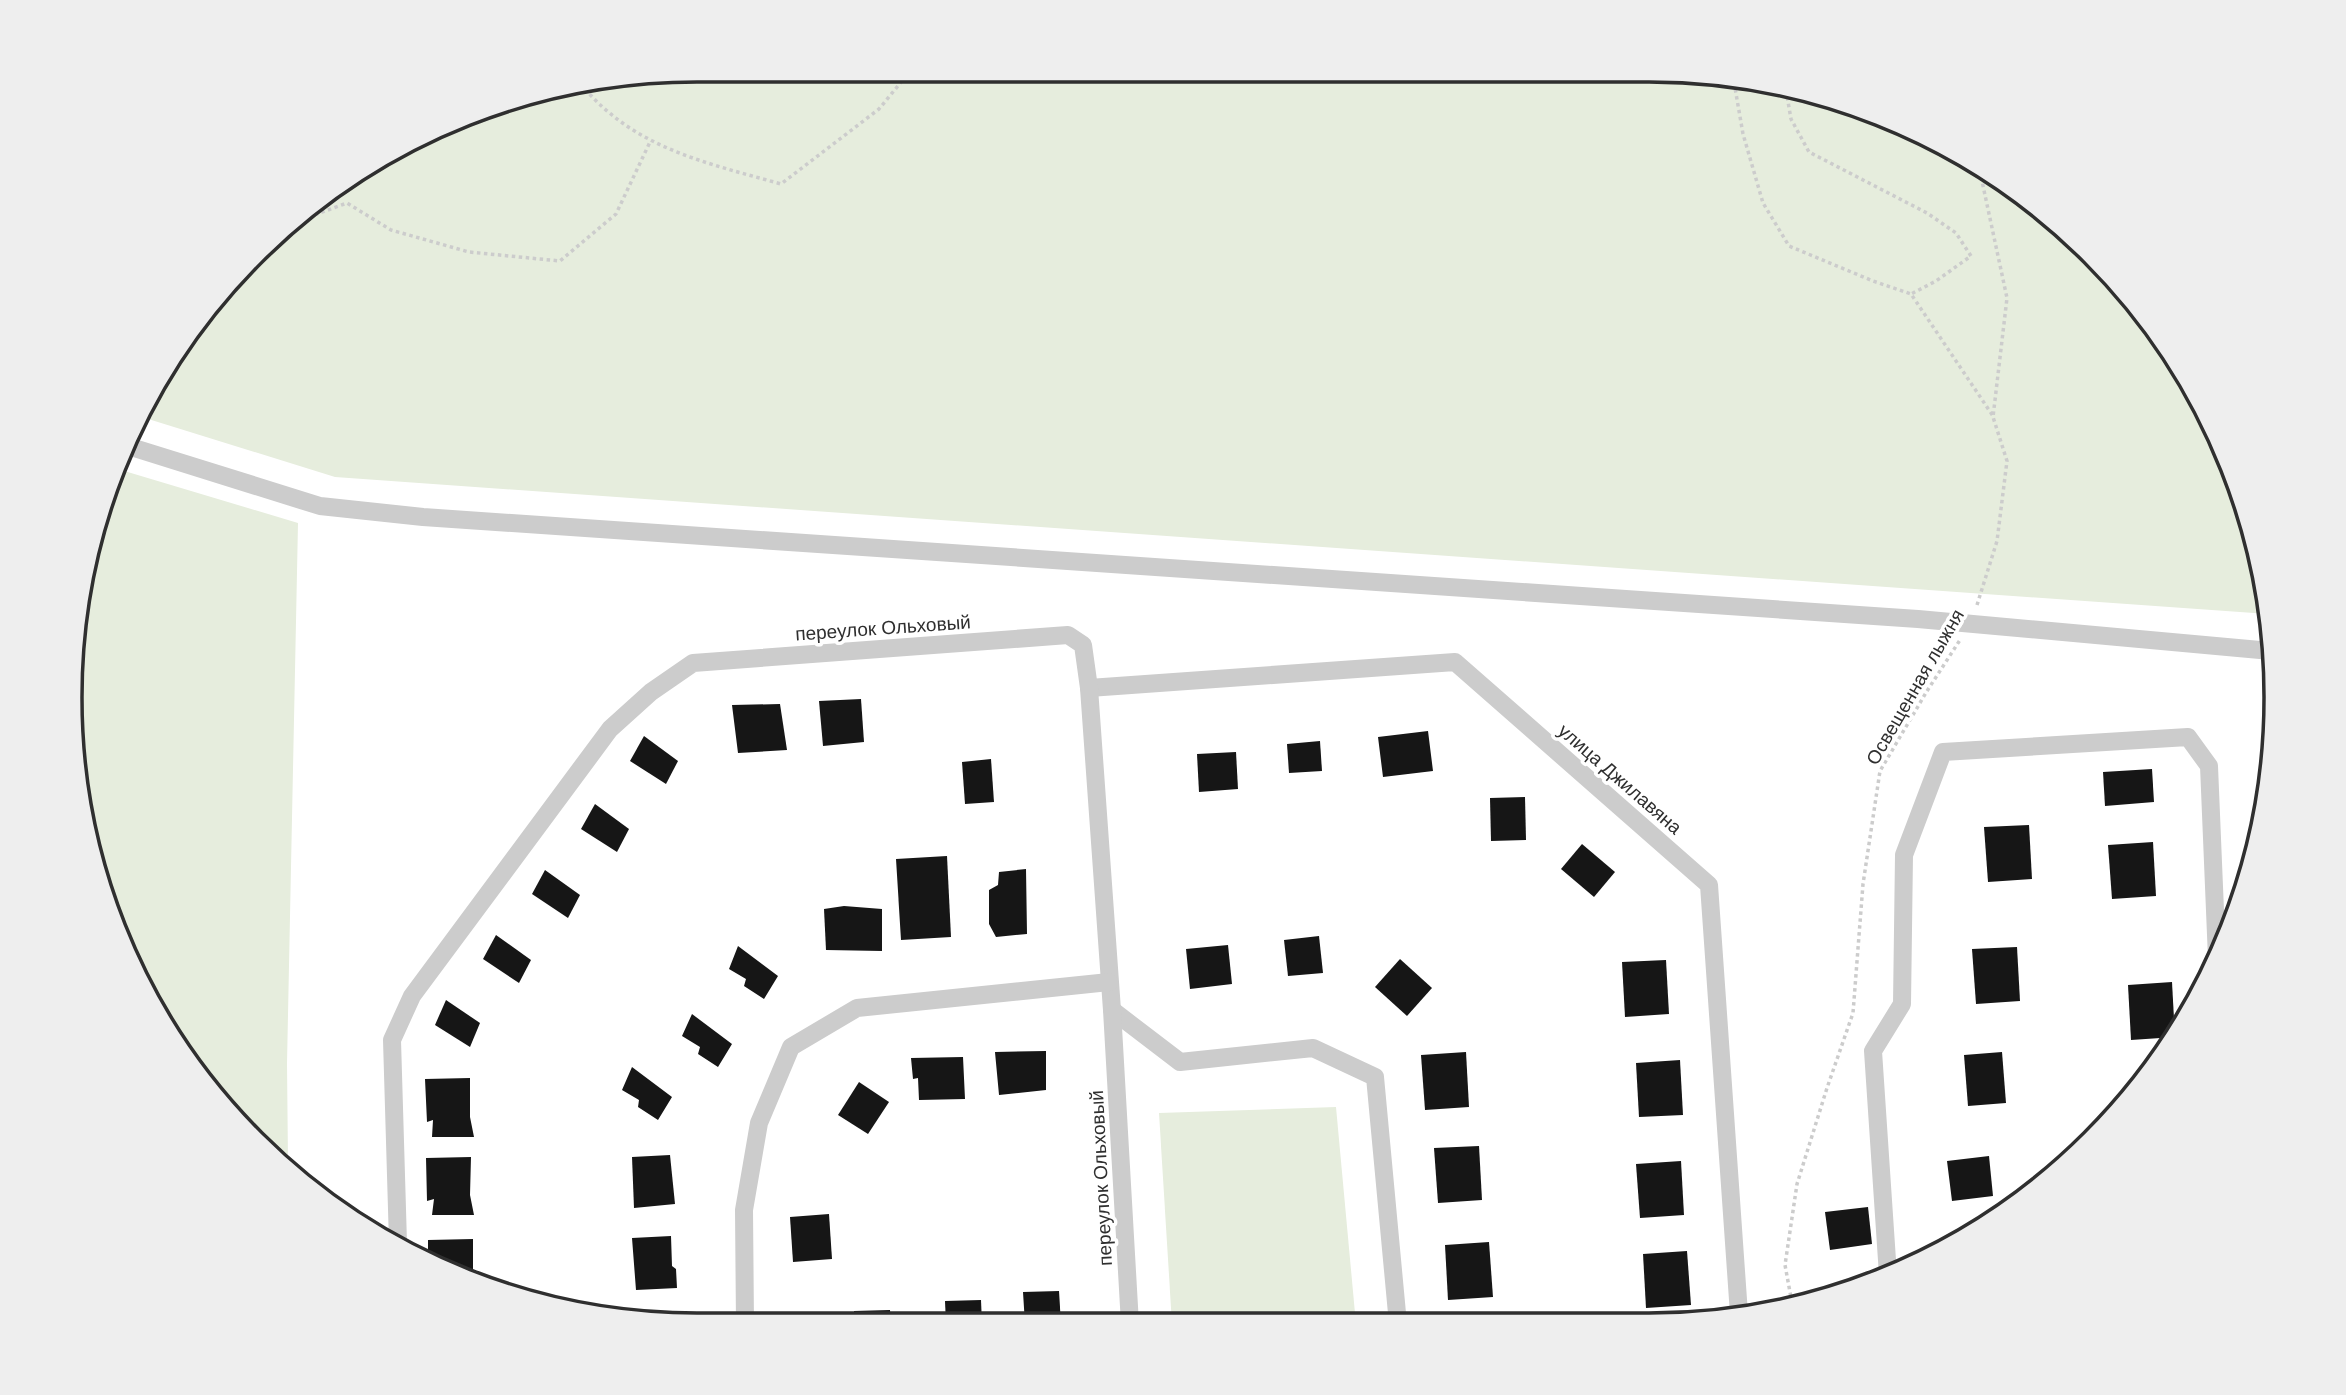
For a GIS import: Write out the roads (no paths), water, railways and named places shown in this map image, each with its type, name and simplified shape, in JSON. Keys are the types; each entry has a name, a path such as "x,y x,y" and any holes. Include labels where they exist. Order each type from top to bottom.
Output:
{"street":[{"path":"135,448 320,506 423,517 1971,624 2261,649"},
{"name":"переулок Ольховый","path":"398,1234 392,1040 412,996 610,729 651,692 693,663 1068,635 1083,645 1089,688 1112,1010 1129,1313"},
{"name":"улица Джилавяна","path":"1089,688 1455,662 1709,885 1738,1306"},
{"path":"1887,1264 1873,1051 1902,1004 1904,855 1943,752 2188,737 2209,766 2216,935"},
{"path":"745,1313 744,1210 759,1123 791,1047 857,1007 1108,982"},
{"path":"1112,1010 1180,1062 1313,1048 1375,1077 1397,1313"}]}
